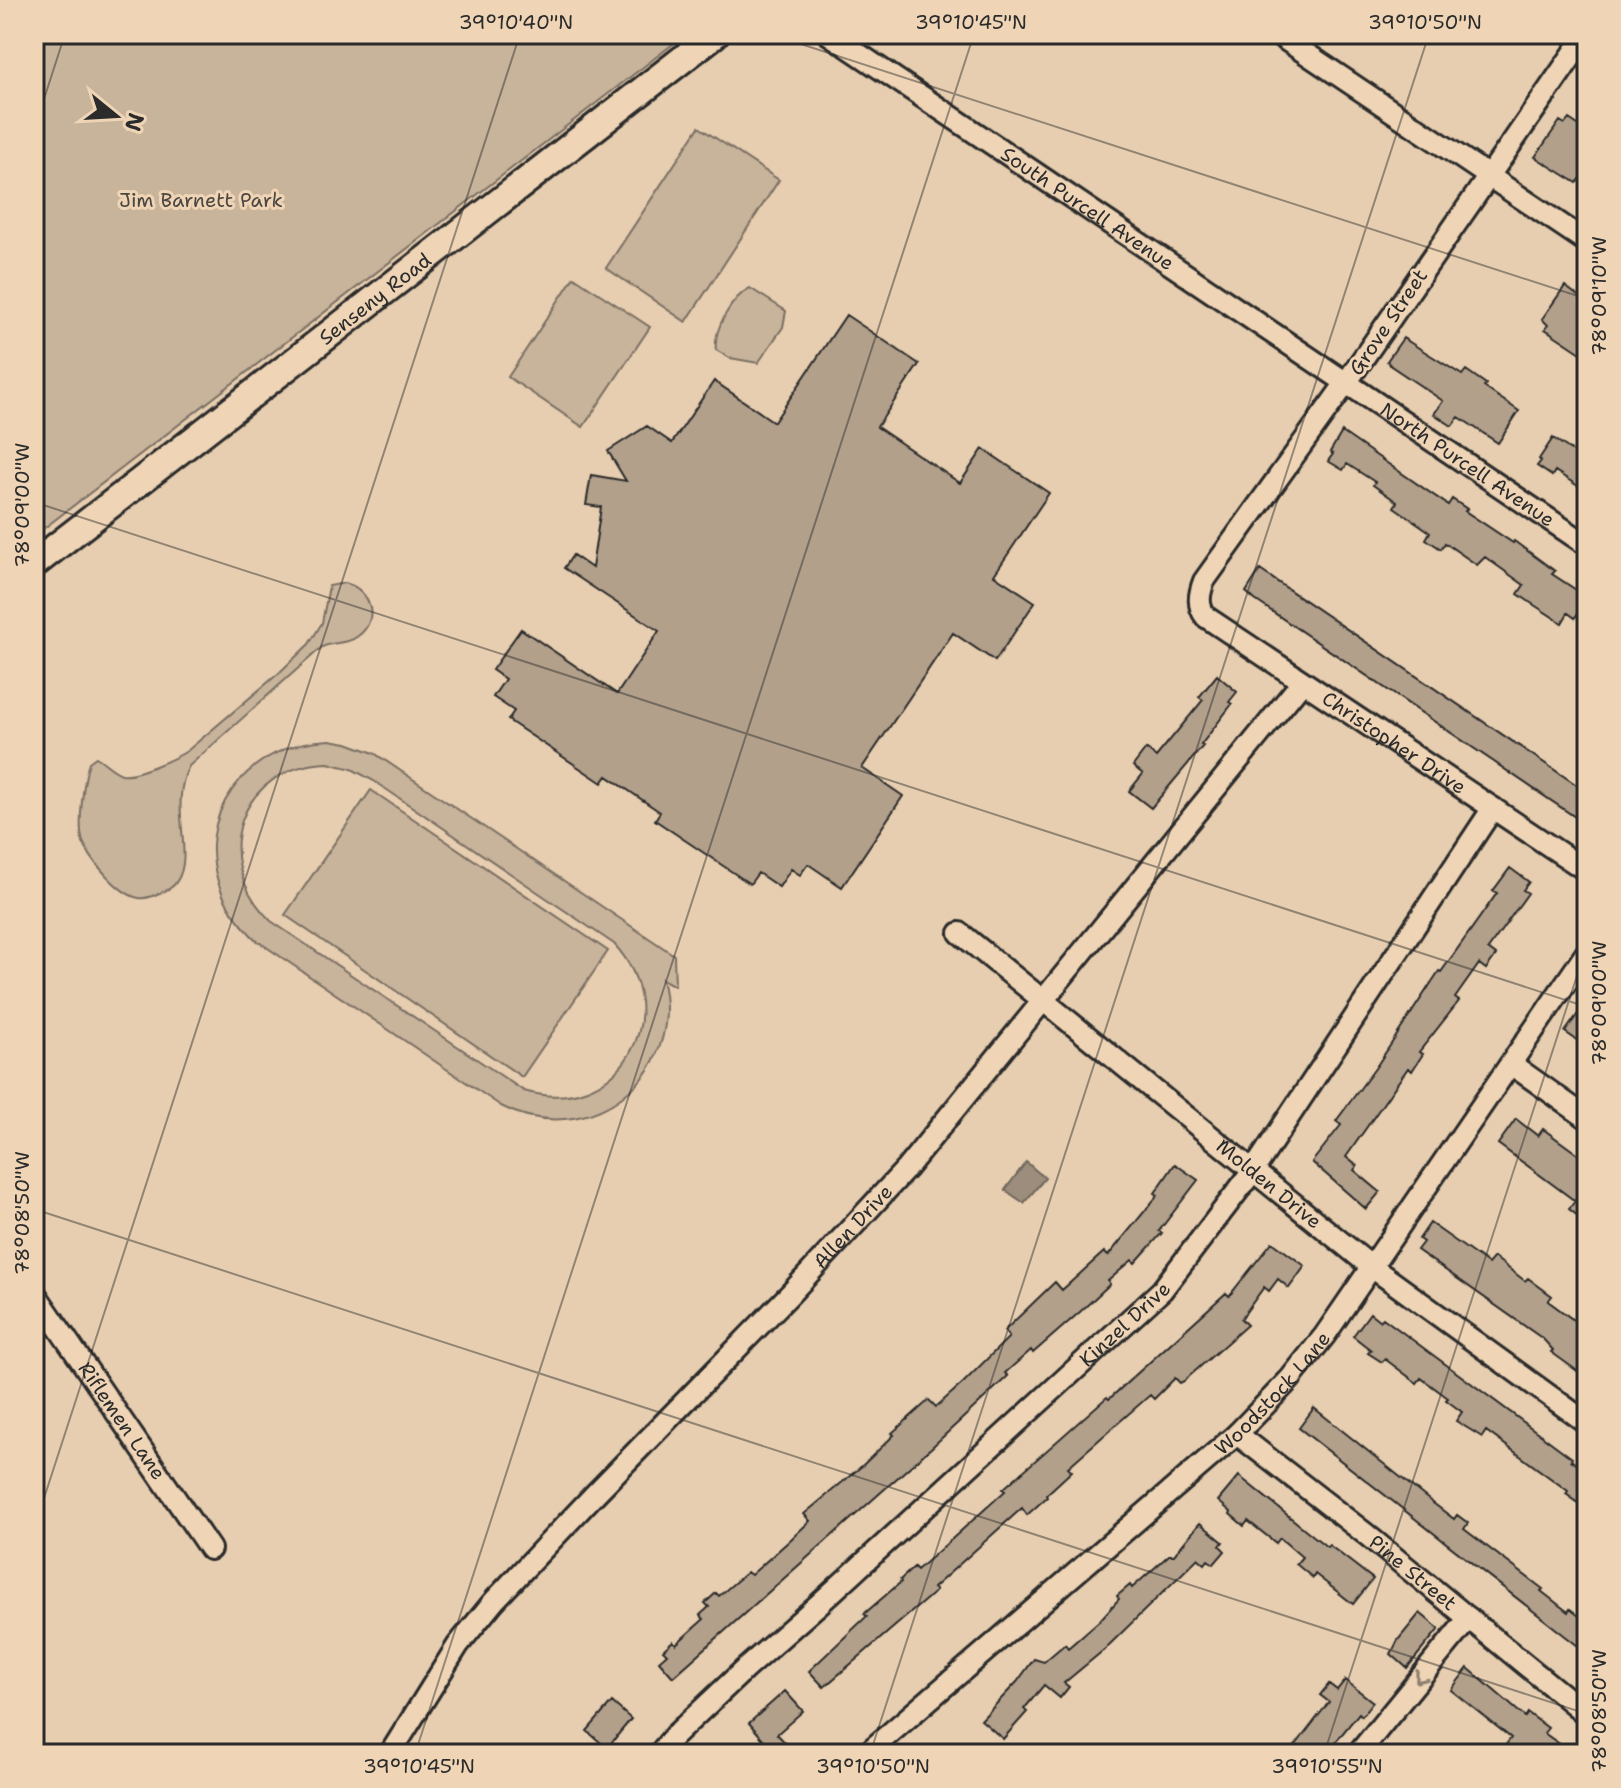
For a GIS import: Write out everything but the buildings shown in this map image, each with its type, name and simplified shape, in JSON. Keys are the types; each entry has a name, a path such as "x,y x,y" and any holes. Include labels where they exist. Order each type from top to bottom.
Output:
{"main road":[{"name":"Senseny Road","path":"34,564 715,34"}],"street":[{"name":"South Purcell Avenue","path":"829,34 1346,383"},
{"path":"1277,34 1587,242"},
{"name":"Grove Street","path":"1202,612 1199,594 1204,581 1346,383 1587,34"},
{"name":"North Purcell Avenue","path":"1346,383 1587,545"},
{"name":"Christopher Drive","path":"1202,612 1587,871"},
{"name":"Allen Drive","path":"390,1754 458,1645 494,1601 906,1169 1302,682"},
{"name":"Kinzel Drive","path":"659,1754 745,1669 1162,1290 1253,1171 1493,808"},
{"name":"Molden Drive","path":"960,933 1373,1268 1587,1423"},
{"name":"Woodstock Lane","path":"866,1754 1237,1434 1310,1356 1587,952"},
{"path":"1511,1064 1587,1118"},
{"name":"Riflemen Lane","path":"34,1292 210,1549"},
{"name":"Pine Street","path":"1237,1434 1587,1715"},
{"path":"1358,1754 1469,1618"}],"green space":[{"name":"Jim Barnett Park","path":"34,34 686,34 34,536"},
{"path":"699,127 779,180 686,322 606,268"},
{"path":"574,277 650,327 583,427 508,377"},
{"path":"750,288 786,311 783,327 758,363 730,358 716,350 725,315 743,292"},
{"path":"345,583 361,591 370,605 371,613 365,629 349,641 322,647 189,766 181,797 184,857 177,881 168,889 146,898 123,890 92,858 83,842 81,814 89,762 96,757 115,771 128,774 187,751 309,644 322,623 329,586"},
{"path":"330,740 374,753 674,955 675,986 662,979 666,1014 660,1046 645,1074 624,1096 597,1111 567,1119 534,1117 501,1106 256,940 246,930 223,895 214,866 214,838 220,812 233,789 251,769 274,754 301,744","holes":["328,763 352,769 614,944 633,972 641,1001 639,1030 629,1055 611,1076 587,1090 558,1096 524,1091 271,921 252,897 241,871 238,845 242,820 254,798 272,780 297,768"]},
{"path":"371,790 608,951 522,1077 285,915"}],"shaded area":[{"path":"1026,1162 1045,1178 1024,1203 1005,1190"}]}
